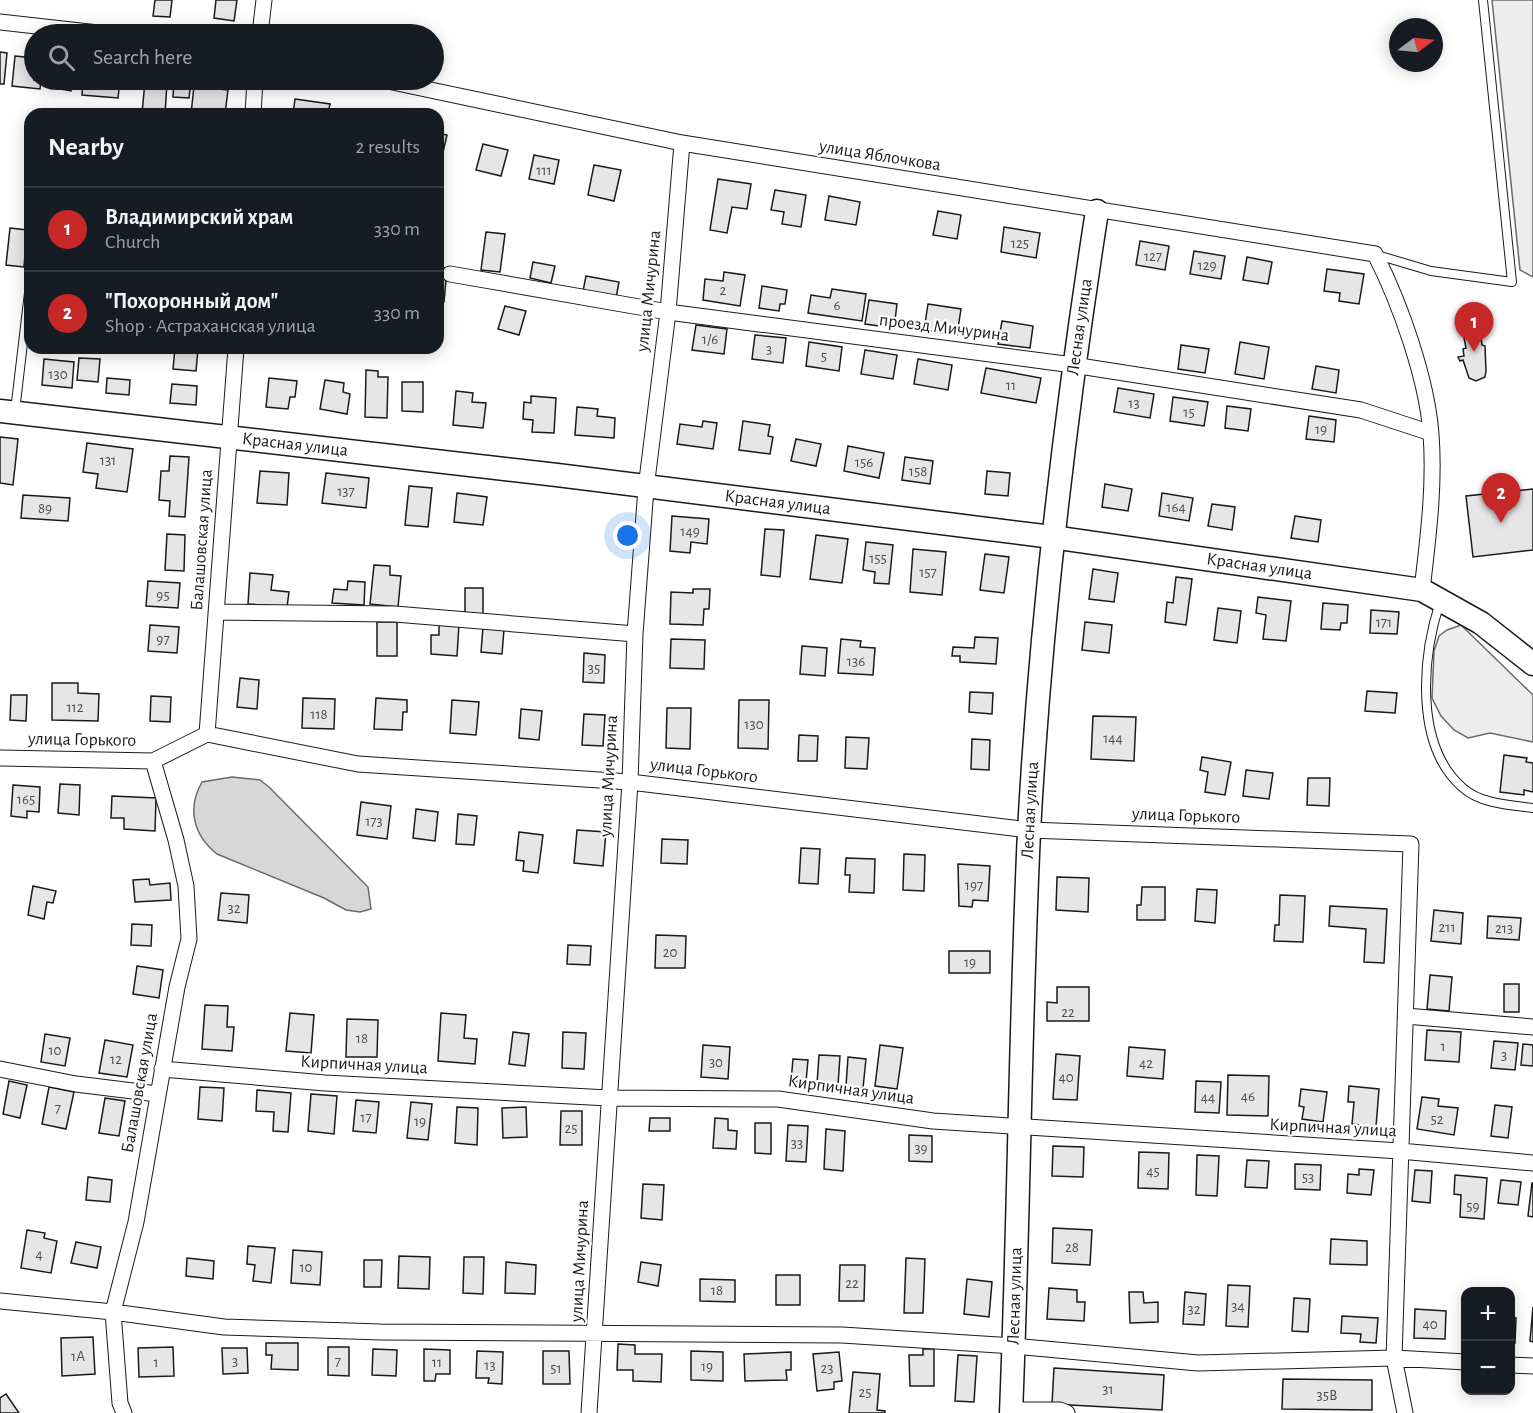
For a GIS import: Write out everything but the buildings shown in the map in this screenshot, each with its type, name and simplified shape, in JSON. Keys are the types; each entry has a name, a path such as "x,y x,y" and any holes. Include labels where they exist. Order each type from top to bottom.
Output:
{"main road":[{"name":"Лесная улица","path":"1011,1412 1029,830 1052,537 1073,365 1097,212"},
{"name":"Красная улица","path":"8,412 557,475 646,488 1052,537 1432,595 1481,623 1533,664"}],"street":[{"path":"261,24 264,0"},
{"path":"0,22 24,25"},
{"path":"253,108 254,90"},
{"name":"улица Яблочкова","path":"430,90 682,143 1097,212 1375,254"},
{"name":"улица Мичурина","path":"589,1413 630,782 635,634 646,488 668,312 682,143"},
{"path":"1375,254 1393,289 1424,390 1431,433 1432,595"},
{"name":"проезд Мичурина","path":"450,274 668,312 1073,365 1361,410 1431,433"},
{"name":"Балашовская улица","path":"207,734 236,354"},
{"path":"216,612 395,614 635,634"},
{"name":"улица Горького","path":"0,758 153,761 207,734 358,764 630,782 1029,830 1411,843 1406,1016"},
{"name":"Балашовская улица","path":"124,1413 120,1403 112,1312 136,1222 177,987 189,939 186,886 176,840 153,761"},
{"path":"1405,1413 1394,1359 1406,1016 1533,1027"},
{"path":"0,1070 76,1084 157,1094"},
{"name":"Кирпичная улица","path":"162,1070 325,1083 609,1098 778,1099 933,1121 1400,1150 1533,1162"},
{"path":"0,1301 112,1312 225,1327 381,1332 842,1335 1014,1346 1198,1363 1394,1359 1461,1362"},
{"path":"1515,1365 1533,1366"},
{"path":"1011,1412 1060,1410 1067,1413"}],"lane":[{"path":"1375,254 1431,271 1512,282 1483,0"},
{"path":"8,412 24,319"},
{"path":"1432,595 1427,723 1440,762 1464,789 1495,803 1533,808"}],"shaded area":[{"path":"1492,0 1533,0 1533,277 1520,270"},
{"path":"1461,625 1533,695 1533,742 1490,733 1468,738 1454,730 1441,716 1432,698 1434,651 1439,636"},
{"path":"232,777 260,780 269,787 368,887 371,909 360,912 346,910 324,898 217,854 209,847 202,838 195,821 197,792 202,782"}],"place":[{"name":"Владимирский храм","path":"1474,352"},
{"name":"\"Похоронный дом\"","path":"1501,523"}]}
